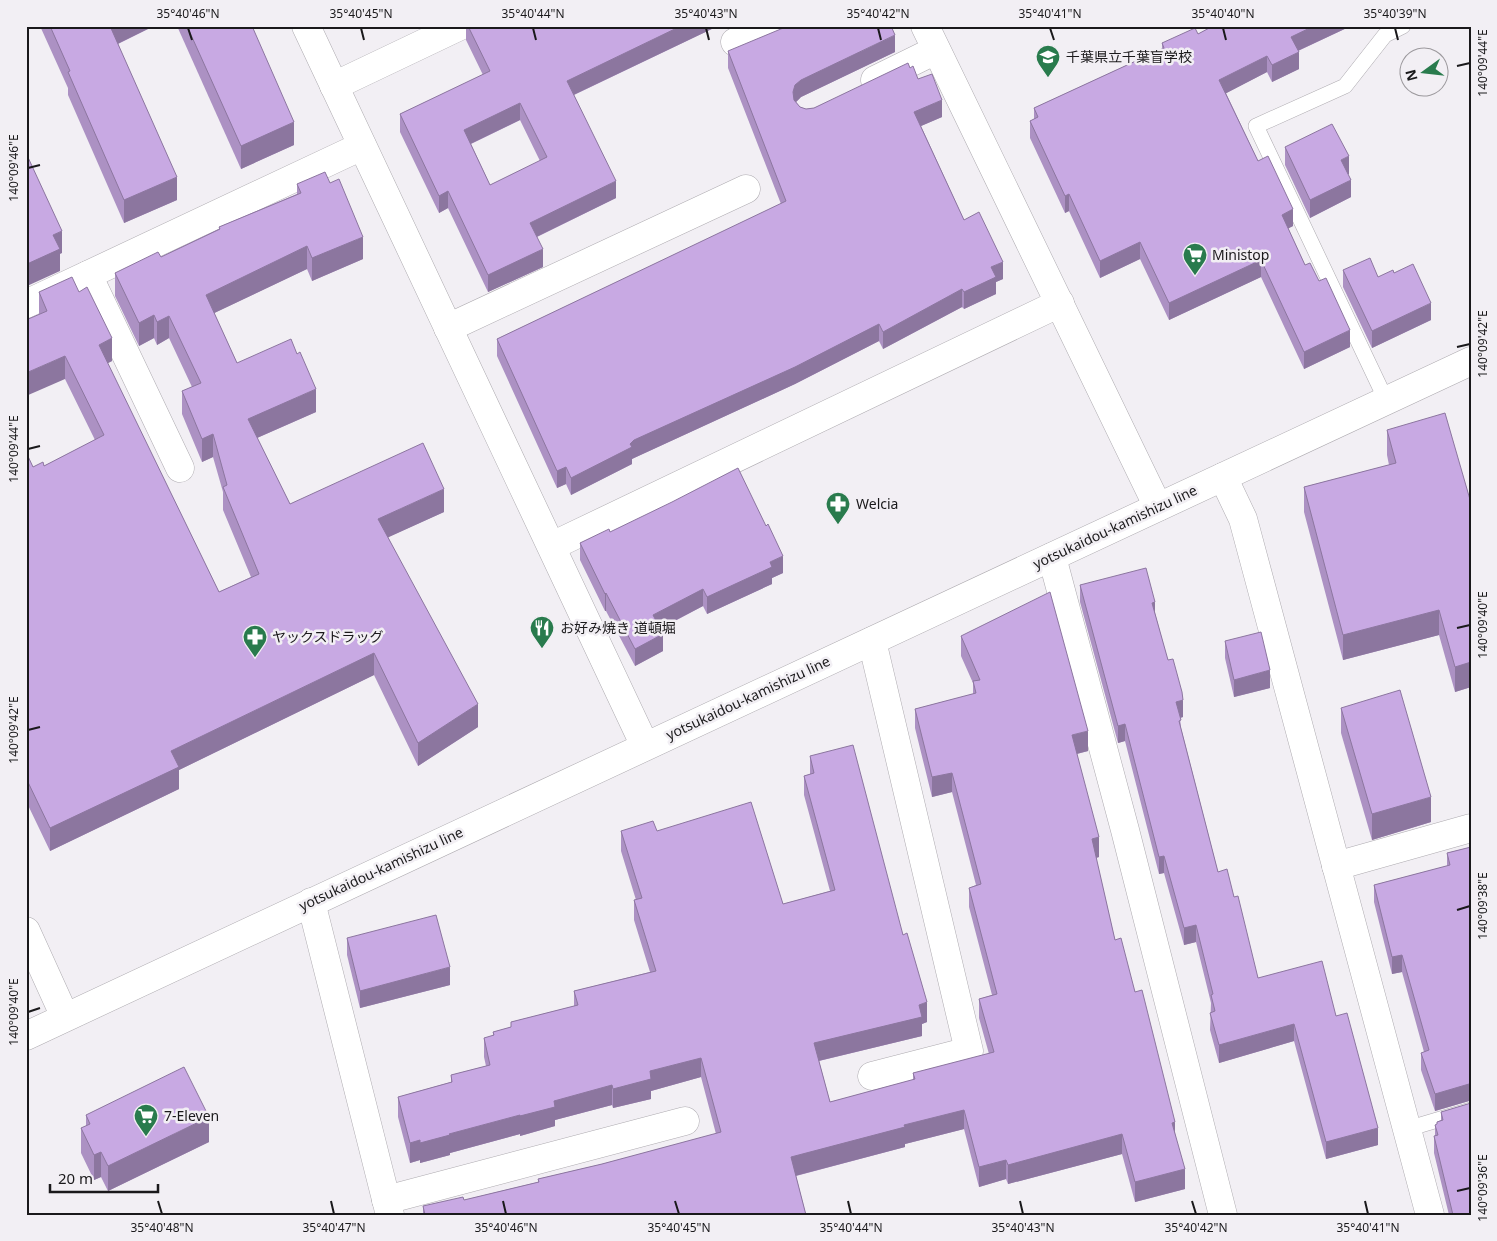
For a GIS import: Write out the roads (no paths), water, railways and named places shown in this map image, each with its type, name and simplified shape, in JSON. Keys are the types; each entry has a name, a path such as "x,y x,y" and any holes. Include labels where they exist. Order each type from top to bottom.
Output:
{"street":[{"path":"306,26 645,746"},
{"path":"334,86 460,26"},
{"path":"735,42 768,26"},
{"path":"851,91 931,38 1158,507"},
{"path":"26,304 362,146"},
{"path":"448,328 746,189"},
{"path":"88,275 180,468"},
{"path":"552,546 1060,303"},
{"name":"yotsukaidou-kamishizu line","path":"26,1036 1471,361"},
{"path":"1223,477 1243,519 1430,1215"},
{"path":"1052,557 1123,820 1223,1215"},
{"path":"872,641 969,1051 872,1076"},
{"path":"1336,866 1471,828"},
{"path":"311,902 388,1207 685,1121"},
{"path":"26,931 66,1017"}],"lane":[{"path":"1386,400 1256,126 1345,86 1385,35 1403,26"},
{"path":"1407,1129 1471,1110"}],"place":[{"name":"千葉県立千葉盲学校","path":"1048,78"},
{"name":"Ministop","path":"1195,276"},
{"name":"Welcia","path":"838,525"},
{"name":"お好み焼き 道頓堀","path":"542,649"},
{"name":"ヤックスドラッグ","path":"255,658"},
{"name":"7-Eleven","path":"146,1137"}]}
